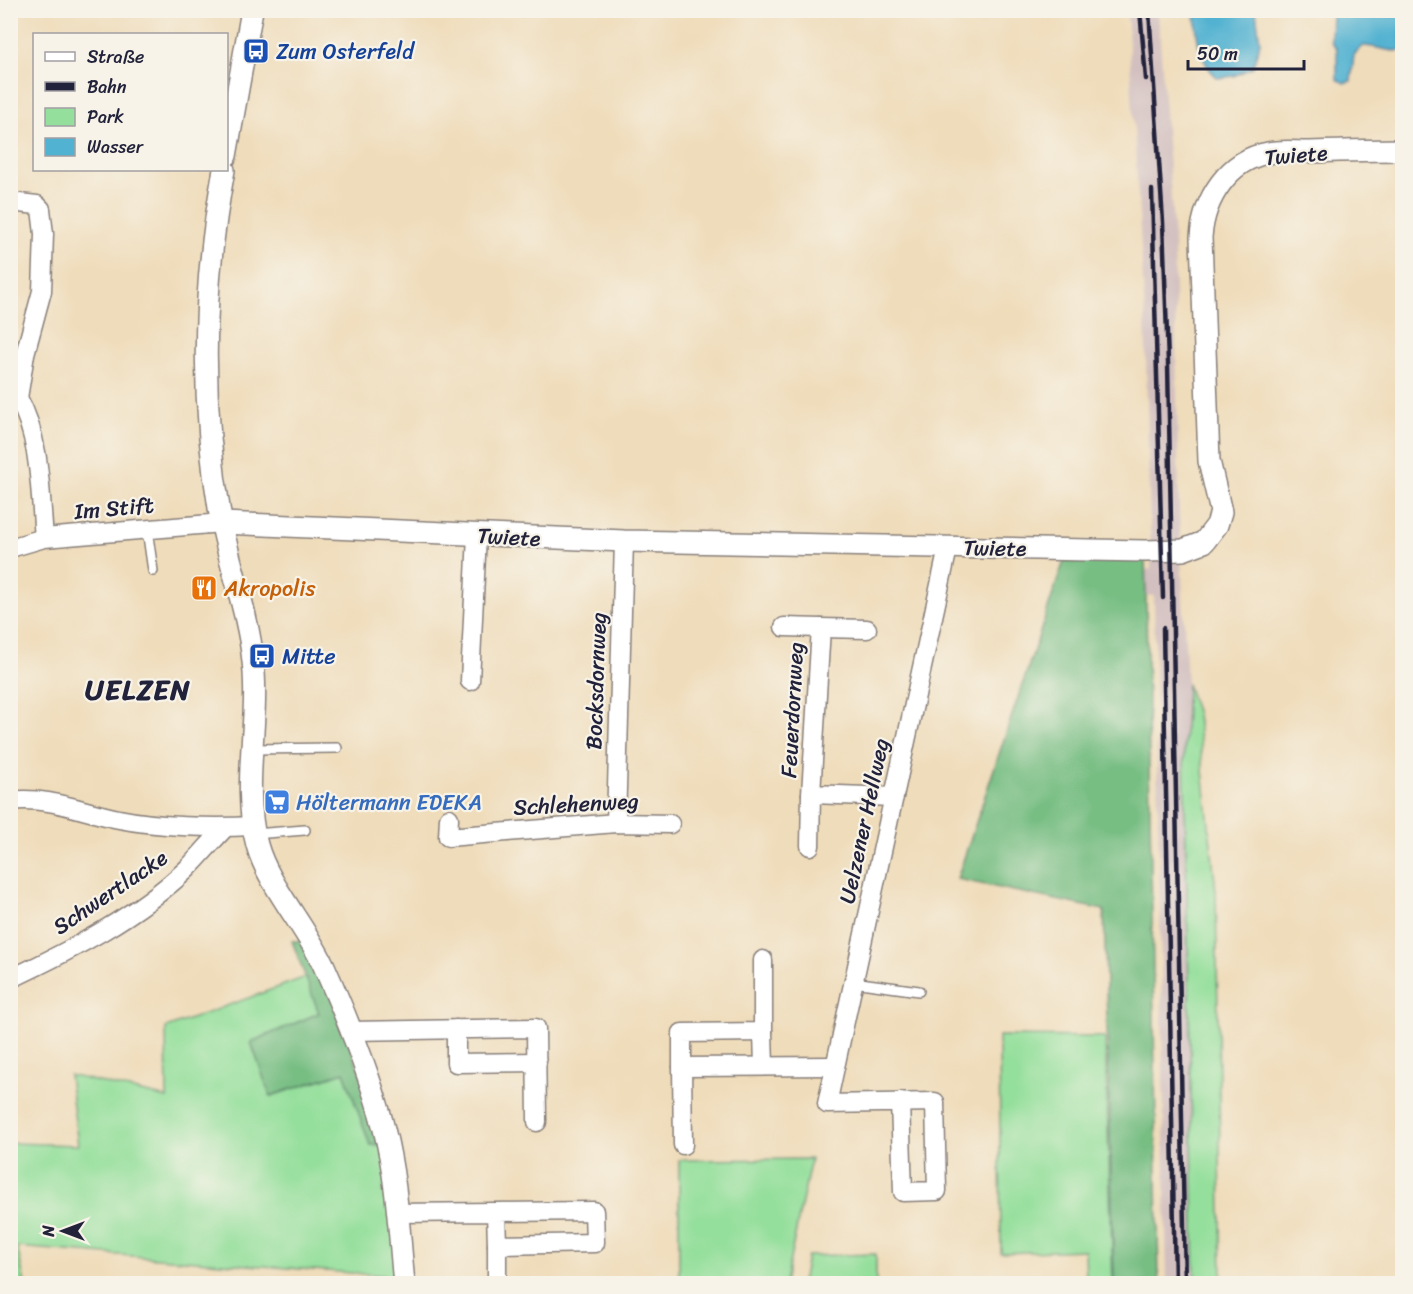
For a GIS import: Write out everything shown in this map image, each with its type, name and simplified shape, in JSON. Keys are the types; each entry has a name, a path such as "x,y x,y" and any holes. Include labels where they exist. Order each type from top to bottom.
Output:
{"street":[{"path":"228,145 252,10"},
{"name":"Twiete","path":"222,523 624,541 1183,550 1204,542 1217,525 1221,512 1209,461 1201,237 1202,217 1209,200 1219,184 1239,167 1268,153 1402,150"},
{"path":"224,171 211,254 206,358 208,423 222,523 253,657 254,830 266,868 311,940 350,1031 385,1130 398,1214 404,1284"},
{"path":"10,202 37,204 41,209 44,234 42,291 14,398 27,413 36,460 44,538"},
{"name":"Im Stift","path":"10,548 44,538 222,523"},
{"path":"471,681 477,535"},
{"name":"Bocksdornweg","path":"616,823 624,541"},
{"name":"Uelzener Hellweg","path":"900,1102 827,1104 948,548"},
{"name":"Feuerdornweg","path":"784,627 867,629"},
{"name":"Feuerdornweg","path":"810,846 821,628"},
{"name":"Feuerdornweg","path":"811,794 894,796"},
{"path":"10,801 37,799 121,820 254,830"},
{"name":"Schlehenweg","path":"449,818 448,843 616,823 670,824"},
{"name":"Schwertlacke","path":"10,979 64,953 129,913 186,869 225,828"},
{"path":"763,960 764,1066"},
{"path":"350,1031 536,1028 537,1122"},
{"path":"456,1029 456,1063 537,1062"},
{"path":"683,1145 682,1033 764,1032"},
{"path":"682,1067 835,1066"},
{"path":"900,1102 934,1102 937,1191 903,1191 900,1102"},
{"path":"398,1214 594,1211 595,1243 496,1245"},
{"path":"496,1212 497,1284"}],"lane":[{"path":"147,530 153,571"},
{"path":"252,749 337,748"},
{"path":"254,830 305,830"},
{"path":"853,982 919,991"}],"shaded area":[{"path":"1127,11 1158,11 1174,240 1179,511 1187,684 1184,753 1195,1283 1167,1283 1154,596 1146,595 1145,570 1151,569 1145,314"}],"green space":[{"path":"1068,549 1145,551 1159,1283 1114,1283 1104,910 957,879"},
{"path":"1187,684 1197,714 1216,891 1222,1283 1195,1283 1184,753"},
{"path":"292,941 311,941 387,1144 370,1145 344,1072 270,1096 251,1042 319,1013"},
{"path":"306,977 319,1013 251,1043 271,1096 344,1072 370,1145 387,1144 403,1277 17,1247 25,1283 11,1284 11,1143 78,1145 69,1075 167,1098 166,1028"},
{"path":"999,1036 1105,1037 1113,1283 1086,1283 1085,1250 1001,1253"},
{"path":"811,1159 785,1283 679,1283 679,1160"},
{"path":"876,1254 876,1283 802,1283 807,1256"}],"water":[{"path":"1195,11 1256,11 1260,42 1253,67 1234,76 1218,78 1206,64 1199,48"},
{"path":"1332,11 1402,11 1402,50 1393,51 1362,46 1354,55 1351,81 1344,83 1337,79 1337,49 1331,41"}],"railway":[{"path":"1140,10 1146,79"},
{"path":"1149,10 1163,222 1168,363 1185,1284"},
{"path":"1152,190 1163,598"},
{"path":"1163,628 1175,1284"}],"place":[{"name":"Zum Osterfeld","path":"256,51"},
{"name":"Akropolis","path":"204,588"},
{"name":"Mitte","path":"262,656"},
{"name":"Höltermann EDEKA","path":"277,802"}],"district":[{"name":"UELZEN","path":"138,689"}]}
